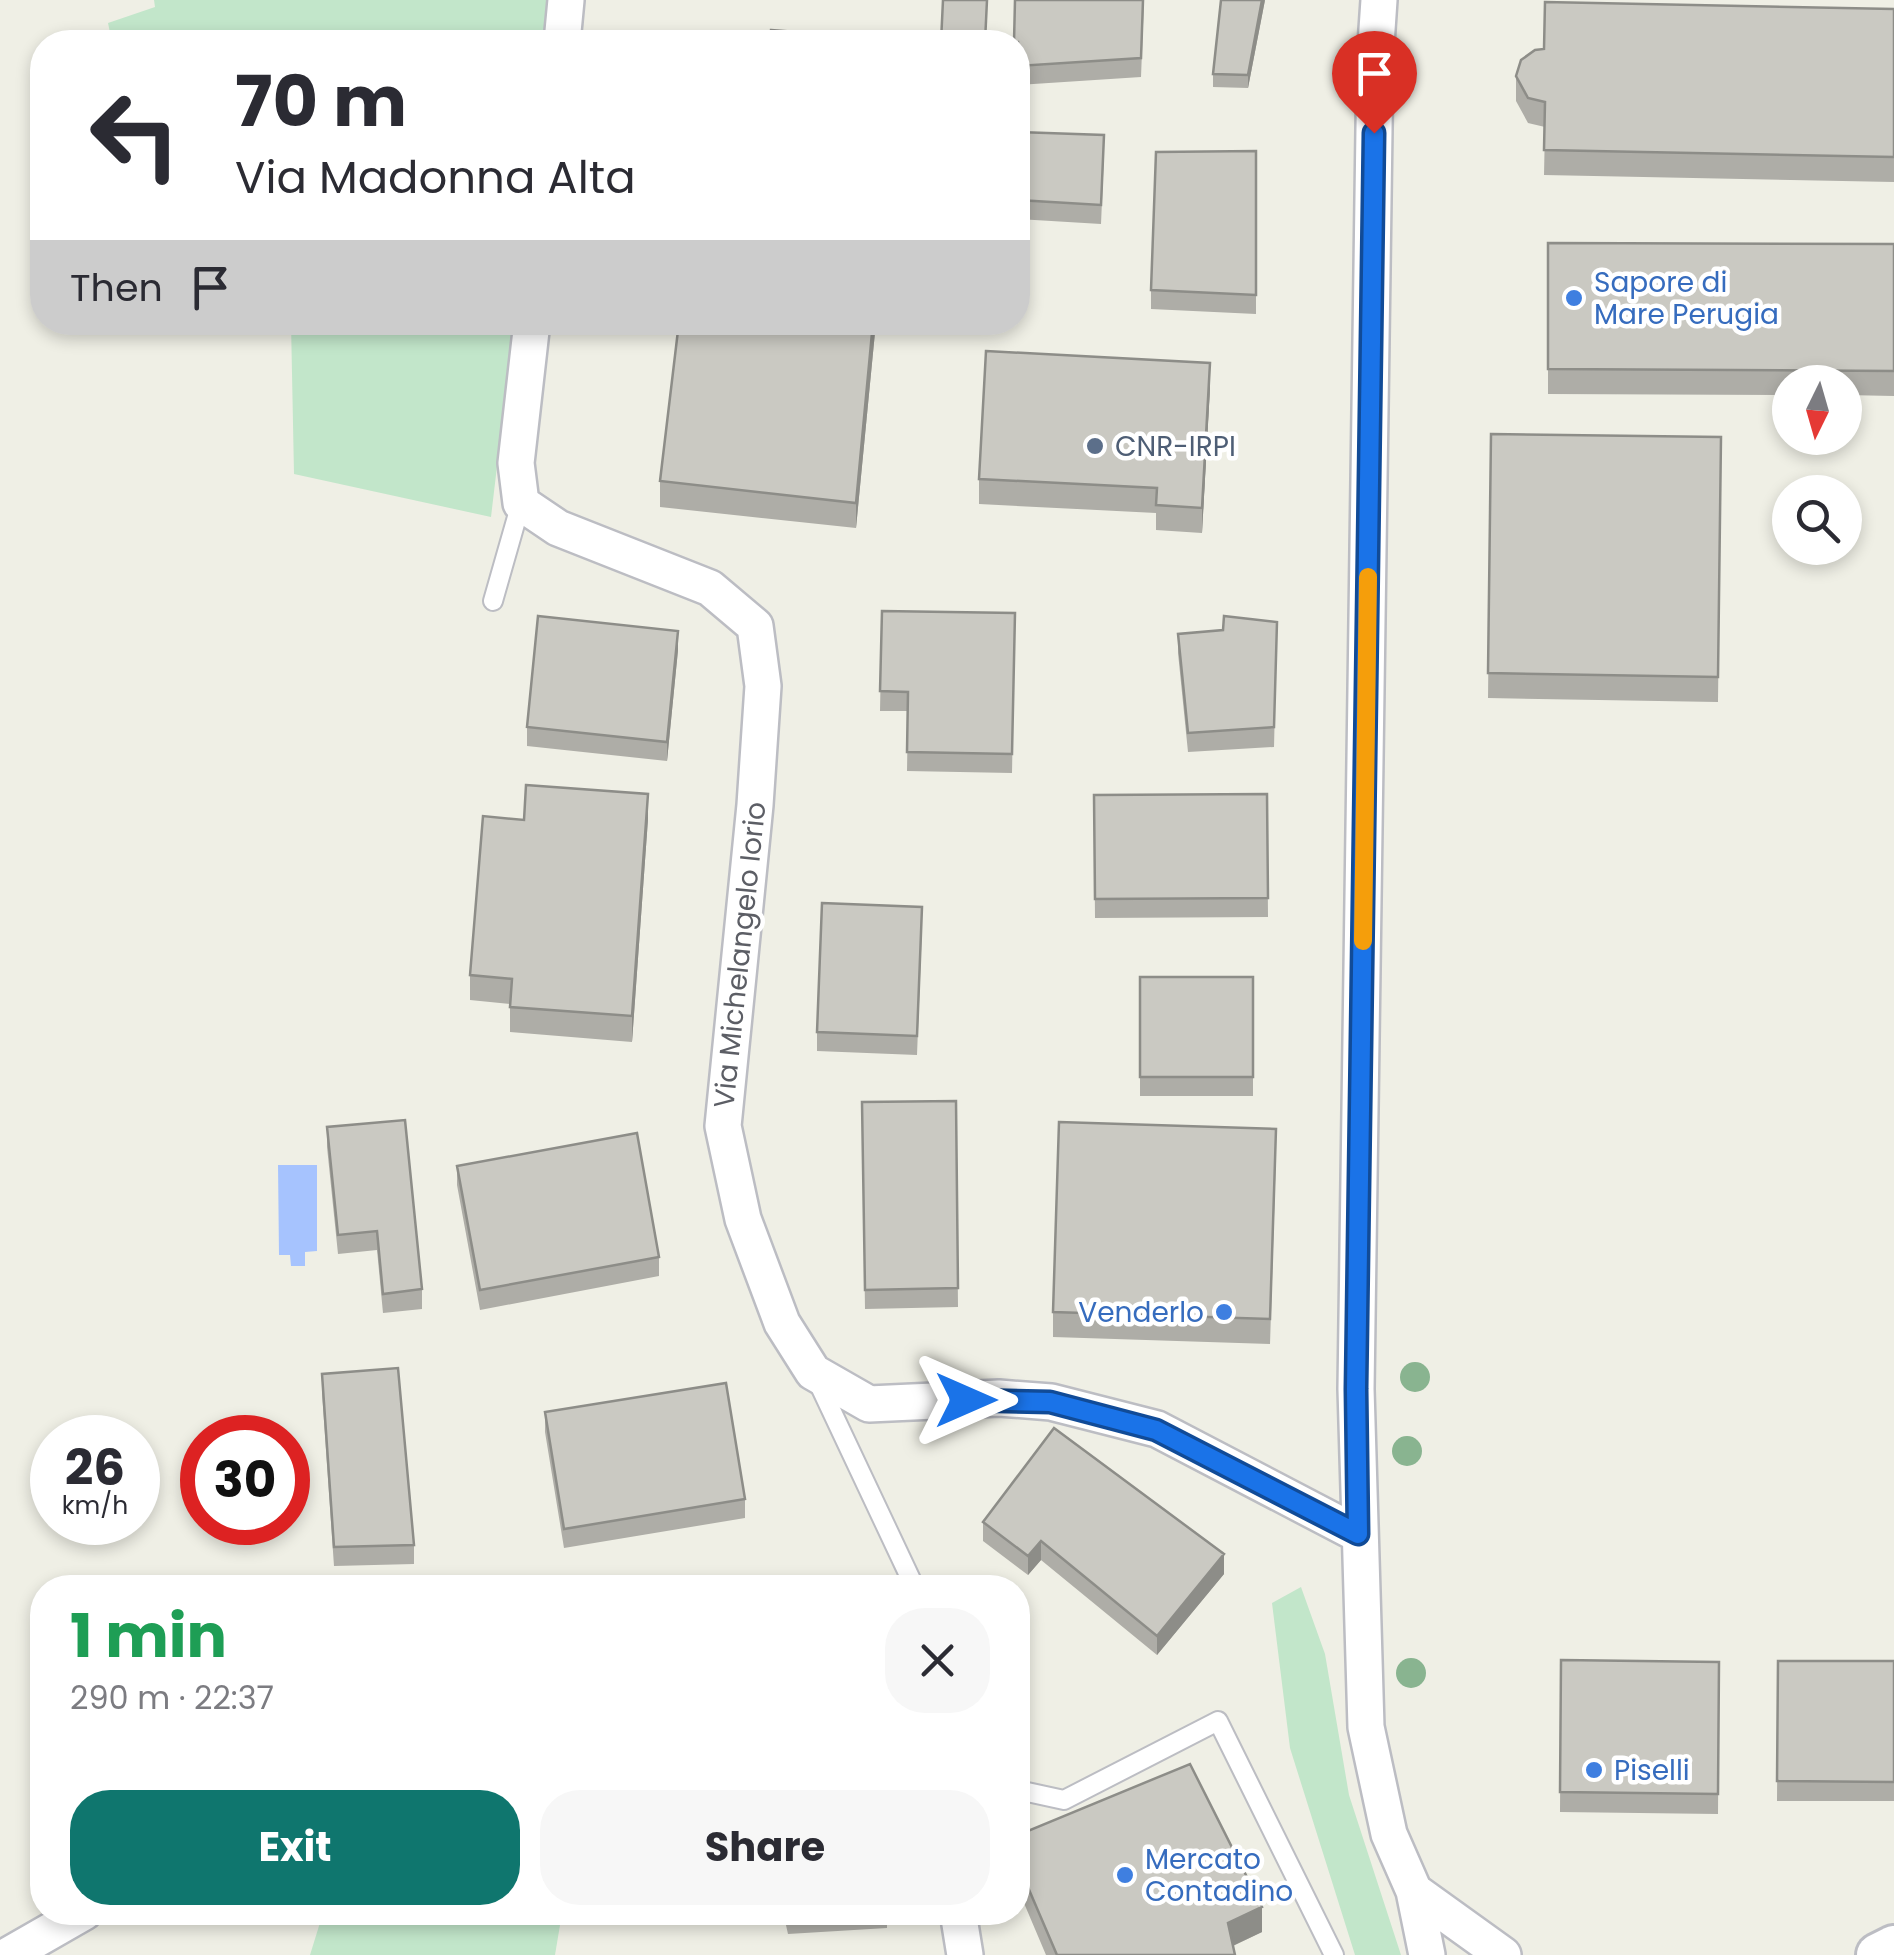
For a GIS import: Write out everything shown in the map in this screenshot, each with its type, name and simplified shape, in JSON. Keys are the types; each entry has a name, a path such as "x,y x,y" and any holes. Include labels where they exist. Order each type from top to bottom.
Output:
{"street":[{"path":"563,30 566,0"},
{"path":"1379,0 1356,1350 1358,1534 1366,1727 1389,1834 1414,1891 1427,1955"},
{"path":"522,504 516,463 531,335"},
{"name":"Via Michelangelo Iorio","path":"522,504 558,528 710,588 755,626 763,686 756,804 723,1126 743,1220 782,1324 813,1372 869,1404 999,1398 1050,1402 1156,1430 1358,1534"},
{"path":"1414,1891 1503,1955"},
{"path":"9,1955 61,1925"},
{"path":"958,1925 959,1954"},
{"path":"1878,1955 1894,1947"}],"lane":[{"path":"493,602 522,504"},
{"path":"813,1372 910,1575"},
{"path":"1030,1793 1064,1800 1218,1721 1334,1955"}],"green space":[{"path":"154,0 554,0 550,30 109,30 108,23 155,7"},
{"path":"291,335 513,335 491,517 294,474"},
{"path":"1301,1587 1325,1654 1349,1795 1401,1955 1355,1955 1290,1748 1272,1603"},
{"path":"319,1925 560,1925 555,1955 310,1955"}],"water":[{"path":"278,1165 317,1165 317,1251 305,1252 305,1266 291,1266 290,1255 279,1255"}],"building":[{"path":"943,0 987,0 986,30 942,30"},
{"path":"1015,0 1143,0 1141,58 1030,65 1030,30 1014,30"},
{"path":"1221,0 1262,0 1248,75 1213,74"},
{"path":"1545,2 1894,9 1894,157 1544,150 1545,102 1528,98 1516,76 1521,60 1544,49"},
{"path":"1030,132 1104,135 1101,205 1030,201"},
{"path":"1256,151 1256,295 1151,290 1156,152"},
{"path":"1548,243 1894,244 1894,371 1862,371 1862,365 1772,365 1772,370 1548,369"},
{"path":"677,335 872,335 856,503 660,481"},
{"name":"CNR-IRPI","path":"986,351 1210,363 1202,508 1156,505 1157,488 979,479"},
{"path":"1491,434 1721,437 1718,677 1488,673"},
{"path":"882,611 1015,613 1012,754 907,752 908,692 880,691"},
{"path":"538,616 678,631 667,742 527,727"},
{"path":"1224,616 1277,622 1274,727 1188,733 1178,634 1223,630"},
{"path":"526,785 648,794 632,1016 510,1007 512,979 470,975 483,816 524,820"},
{"path":"1267,794 1268,898 1095,899 1094,795"},
{"path":"822,903 922,907 917,1036 817,1032"},
{"path":"1140,977 1253,977 1253,1077 1140,1077"},
{"path":"956,1101 958,1288 865,1290 862,1102"},
{"path":"405,1120 422,1289 383,1294 377,1231 338,1235 327,1127"},
{"path":"1059,1122 1276,1129 1270,1319 1053,1312"},
{"path":"637,1133 659,1257 480,1290 457,1166"},
{"path":"398,1368 414,1545 334,1547 322,1374"},
{"path":"726,1383 745,1499 564,1529 545,1412"},
{"path":"1054,1428 1224,1554 1157,1636 1041,1541 1028,1556 983,1522"},
{"path":"1561,1660 1719,1662 1718,1794 1560,1792"},
{"path":"1778,1661 1894,1661 1894,1782 1777,1781"},
{"name":"Mercato Contadino","path":"1190,1764 1262,1907 1228,1923 1235,1955 1057,1955 1030,1892 1030,1830"}],"slow traffic":[{"path":"1363,941 1368,577"}],"place":[{"name":"Sapore di Mare Perugia","path":"1574,298"},
{"name":"CNR-IRPI","path":"1095,446"},
{"name":"Venderlo","path":"1224,1312"},
{"name":"Piselli","path":"1594,1770"},
{"name":"Mercato Contadino","path":"1125,1875"}],"route":[{"path":"966,1400 1050,1402 1156,1430 1358,1534 1356,1389 1374,133"}]}
